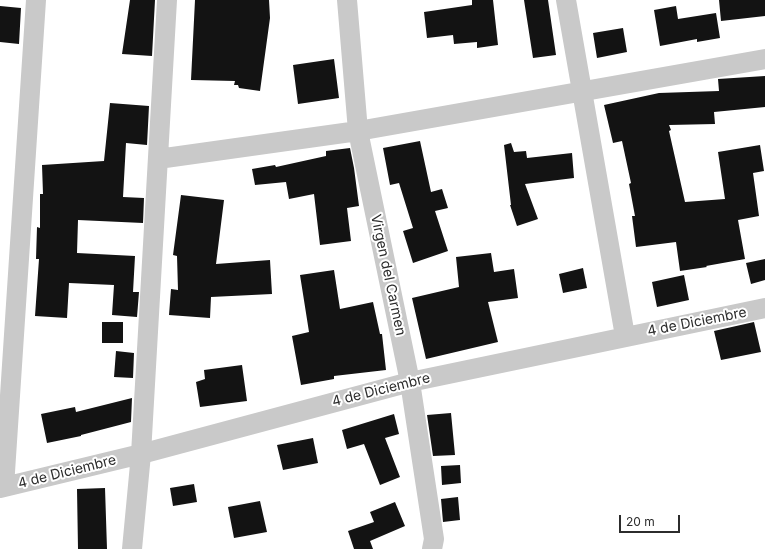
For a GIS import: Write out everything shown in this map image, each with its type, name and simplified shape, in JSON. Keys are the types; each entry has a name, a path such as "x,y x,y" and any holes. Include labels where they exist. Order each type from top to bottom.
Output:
{"street":[{"path":"2,487 36,0"},
{"path":"132,549 142,454 167,0"},
{"name":"Virgen del Carmen","path":"347,0 358,131 410,382 434,539 432,549"},
{"path":"566,0 625,336"},
{"path":"158,159 358,131 765,59"},
{"name":"4 de Diciembre","path":"2,487 142,454 410,382 765,308"}],"building":[{"path":"130,0 155,0 152,56 122,54"},
{"path":"195,0 269,0 270,18 260,91 239,88 238,85 234,85 235,81 191,80"},
{"path":"472,0 493,0 498,45 477,48 477,42 454,44 453,35 427,38 424,12 472,5"},
{"path":"524,0 548,0 556,55 533,58"},
{"path":"719,0 765,0 765,16 721,21"},
{"path":"0,6 21,8 19,44 0,42"},
{"path":"676,6 678,19 716,13 720,38 697,42 697,39 660,46 654,10"},
{"path":"623,28 627,52 597,58 593,33"},
{"path":"334,59 339,98 298,104 293,65"},
{"path":"765,76 765,107 714,112 715,124 669,125 671,130 669,131 685,202 725,199 718,152 760,145 764,171 753,173 759,216 738,220 745,259 680,271 676,242 636,247 632,216 635,216 629,184 631,183 622,141 613,143 604,105 659,93 719,91 718,79"},
{"path":"110,103 149,106 147,145 126,143 123,197 144,198 143,223 78,220 77,253 135,256 133,292 139,292 137,317 112,315 114,285 69,283 67,318 35,316 39,259 36,259 37,227 40,228 40,194 43,194 42,165 104,161"},
{"path":"420,141 431,192 442,189 448,208 435,211 448,251 413,263 403,231 413,228 399,183 390,185 383,148"},
{"path":"511,143 514,152 526,151 527,158 572,153 574,178 525,184 538,219 517,226 510,205 504,145"},
{"path":"350,148 359,206 347,208 351,241 320,245 314,194 289,199 286,182 255,185 252,169 275,165 276,167 326,156 326,151"},
{"path":"181,195 224,200 216,264 270,260 272,294 211,297 210,318 169,315 171,289 178,290 177,256 173,255"},
{"path":"491,253 494,272 514,269 518,298 488,302 498,342 426,359 412,298 459,287 456,257"},
{"path":"765,259 765,280 751,284 746,263"},
{"path":"583,268 587,288 563,293 559,274"},
{"path":"334,270 340,309 373,302 380,334 382,334 386,370 334,376 334,379 301,385 292,336 309,332 300,275"},
{"path":"684,275 689,300 657,307 652,282"},
{"path":"102,322 123,322 123,343 102,343"},
{"path":"754,322 761,352 721,360 714,331"},
{"path":"116,351 134,353 133,378 114,377"},
{"path":"242,365 247,401 200,407 196,382 205,379 204,370"},
{"path":"132,398 131,422 81,436 47,443 41,414 75,407 76,412"},
{"path":"451,413 455,455 433,456 427,415"},
{"path":"394,414 399,434 385,438 400,477 380,485 364,444 347,449 342,430"},
{"path":"313,438 318,463 283,470 277,445"},
{"path":"460,465 461,483 442,485 441,466"},
{"path":"194,484 197,502 173,506 170,488"},
{"path":"105,488 107,549 78,549 77,489"},
{"path":"458,497 460,520 443,522 441,499"},
{"path":"260,501 267,532 234,538 228,507"},
{"path":"395,502 405,526 370,541 373,549 354,549 348,531 374,522 370,512"}]}
